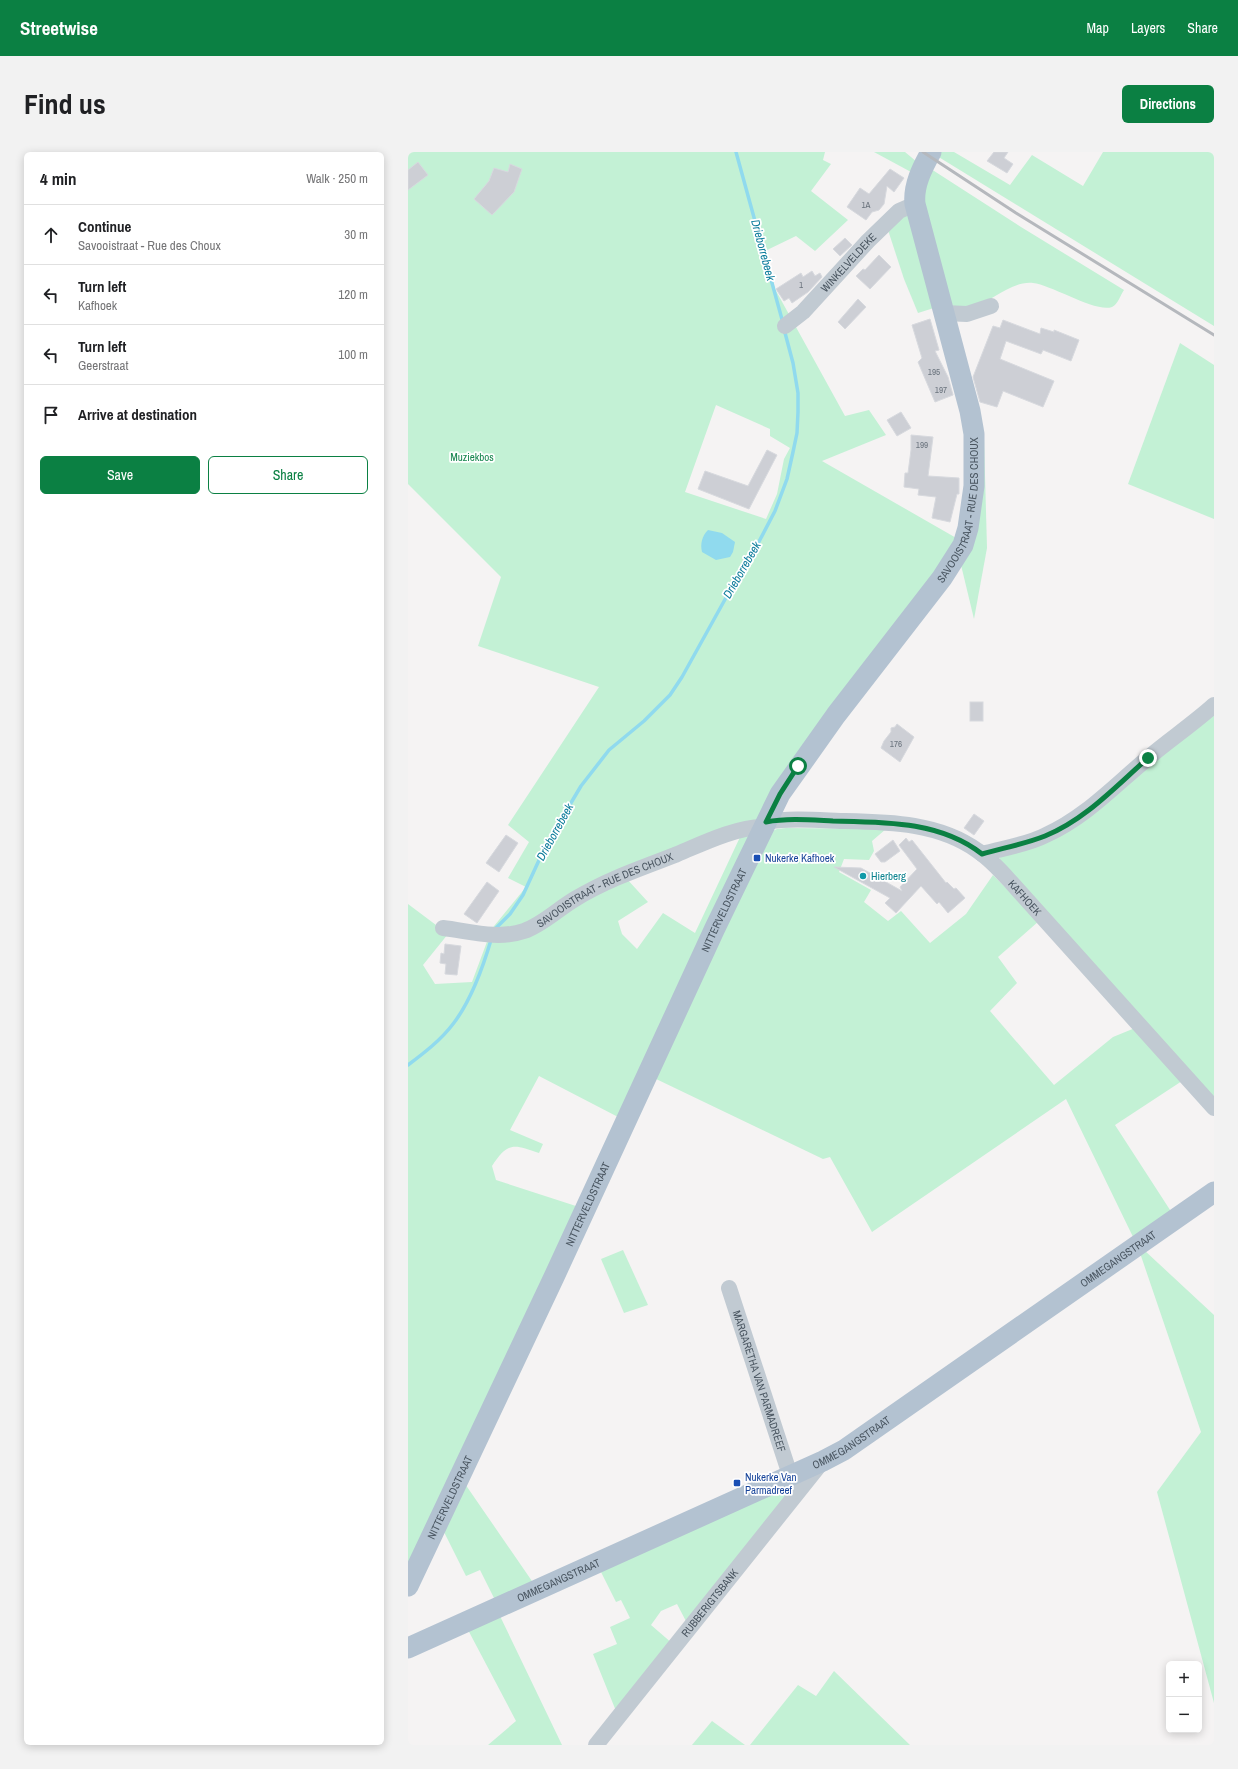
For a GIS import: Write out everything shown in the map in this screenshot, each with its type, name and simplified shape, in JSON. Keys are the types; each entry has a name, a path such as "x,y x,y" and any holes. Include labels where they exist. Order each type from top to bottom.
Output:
{"main road":[{"name":"SAVOOISTRAAT - RUE DES CHOUX","path":"765,825 780,794 798,766 942,578 962,545 968,528 974,486 974,434 970,411 915,204 915,188 931,152"},
{"name":"NITTERVELDSTRAAT","path":"408,1586 554,1277 715,928 765,825"},
{"name":"OMMEGANGSTRAAT","path":"408,1648 823,1461 867,1435 1214,1192"}],"street":[{"name":"WINKELVELDEKE","path":"785,326 803,312 868,241 899,211 915,204"},
{"path":"944,313 967,314 991,306"},
{"path":"982,854 1029,842 1046,836 1069,824 1090,809 1148,758 1214,705"},
{"name":"KAFHOEK","path":"765,825 780,820 892,822 940,832 968,845 982,854 1009,880 1214,1108"},
{"name":"SAVOOISTRAAT - RUE DES CHOUX","path":"443,928 509,935 525,931 536,926 575,899 612,880 711,840 765,825"},
{"name":"MARGARETHA VAN PARMADREEF","path":"729,1288 790,1475"},
{"name":"RUBBERIGTSBANK","path":"596,1745 823,1461"}],"green space":[{"name":"Muziekbos","path":"408,152 825,152 823,160 831,164 811,191 848,220 815,251 796,236 765,251 775,289 845,416 869,410 886,435 822,461 958,539 759,819 534,922 490,931 526,887 508,878 529,842 508,825 599,687 478,646 501,577 408,484","holes":["716,405 770,429 770,436 790,448 784,459 777,494 766,519 685,492"]},
{"path":"874,152 905,152 917,162 911,172"},
{"path":"938,152 954,152 1010,185 1032,155 1083,186 1103,152 1214,152 1214,326 937,156"},
{"path":"931,169 1021,227 1124,290 1117,302 1112,307 1105,308 1085,303 1051,288 1033,283 1025,283 1009,288 980,304 954,307 951,303 922,199"},
{"path":"909,213 937,307 918,313 904,279 887,227"},
{"path":"1180,343 1214,365 1214,519 1128,484"},
{"path":"984,438 987,548 974,619 961,565"},
{"path":"1214,710 1214,1098 998,861 1004,851 1033,843"},
{"path":"777,829 886,829 872,841 874,851 869,860 844,859 839,872 871,890 864,902 888,921 901,911 930,943 966,914 993,875 1039,921 998,957 1017,983 990,1011 1054,1085 1113,1037 1135,1028 1182,1081 1115,1125 1172,1213 1135,1241 1066,1099 872,1232 830,1157 823,1159 654,1078 770,832"},
{"path":"753,832 620,1118 539,1076 510,1130 543,1144 539,1153 523,1148 512,1147 502,1153 492,1166 496,1180 579,1207 463,1481 534,1584 496,1602 480,1570 466,1576 442,1528 408,1594 408,904 448,934 423,965 435,984 472,982 488,939 626,878 648,902 618,921 622,934 637,949 663,913 695,933 741,835"},
{"path":"623,1250 648,1305 624,1313 601,1259"},
{"path":"1144,1250 1214,1315 1214,1703 1157,1492 1201,1432 1140,1253"},
{"path":"793,1480 794,1487 688,1625 677,1604 661,1611 651,1625 673,1644 616,1711 593,1654 617,1644 610,1627 630,1618 621,1600 616,1602 599,1568"},
{"path":"499,1614 562,1745 488,1745 516,1721 467,1628"},
{"path":"834,1671 910,1745 750,1745 798,1685 816,1696"},
{"path":"712,1721 745,1745 692,1745"}],"water":[{"path":"708,530 722,533 735,542 733,552 730,557 716,560 702,552 702,540"}],"building":[{"path":"994,152 1008,152 1004,158 1013,164 1007,173 987,161"},
{"path":"418,162 428,175 408,190 408,170"},
{"path":"510,164 522,169 514,192 492,215 474,199 489,181 494,168 508,172"},
{"path":"890,169 904,178 894,192 887,186 884,204 879,210 872,212 866,220 847,207 860,188 869,194"},
{"path":"845,238 852,245 840,256 833,249"},
{"path":"879,255 891,267 870,289 856,276 863,269 865,270"},
{"path":"812,271 815,276 820,273 822,277 808,292 792,303 789,298 784,301 776,289 801,273 803,277"},
{"path":"858,299 866,307 845,329 838,322"},
{"path":"930,319 939,350 935,351 948,377 953,395 935,402 918,362 922,358 912,325"},
{"path":"1003,320 1040,334 1041,328 1054,332 1054,330 1079,340 1071,361 1043,350 1041,354 1006,341 1000,359 1054,381 1043,407 1003,391 997,407 980,402 973,377 993,326 1000,328"},
{"path":"901,412 911,428 897,436 887,420"},
{"path":"911,435 933,437 928,476 959,478 959,494 957,494 950,522 932,518 936,497 918,495 919,489 904,487 905,473 908,473"},
{"path":"767,450 777,455 749,509 698,489 705,471 748,486"},
{"path":"970,702 983,702 983,721 970,721"},
{"path":"897,724 914,737 900,762 881,748 891,732 891,728 895,727"},
{"path":"974,814 984,821 974,835 964,828"},
{"path":"506,835 518,843 499,872 486,863"},
{"name":"Hierberg","path":"906,838 909,842 912,840 946,883 947,882 954,889 956,888 965,898 948,913 939,902 937,904 921,886 896,913 885,903 890,898 834,867 861,868 902,891 900,887 917,869 899,845"},
{"path":"893,840 900,851 885,862 881,862 875,854"},
{"path":"487,882 499,891 477,923 464,914"},
{"path":"445,944 461,946 457,975 445,974 446,964 440,963 441,953 444,954"}],"waterway":[{"name":"Drieborrebeek","path":"736,152 783,323"},
{"name":"Drieborrebeek","path":"496,928 510,914 523,895 546,845 581,786 609,750 644,721 670,695 682,677 738,576 752,555 775,511 787,479 797,433 798,393 793,363 784,329"},
{"name":"Drieborrebeek","path":"408,1065 438,1041 459,1015 476,984 491,940"}],"railway":[{"path":"923,152 1016,213 1214,335"}],"place":[{"name":"Nukerke Kafhoek","path":"757,858"},
{"name":"Hierberg","path":"863,876"},
{"name":"Nukerke Van Parmadreef","path":"737,1483"}],"route":[{"path":"798,766 780,794 766,822 780,820 892,822 940,832 978,850 982,854 1029,842 1046,836 1069,824 1090,809 1148,758"}]}
